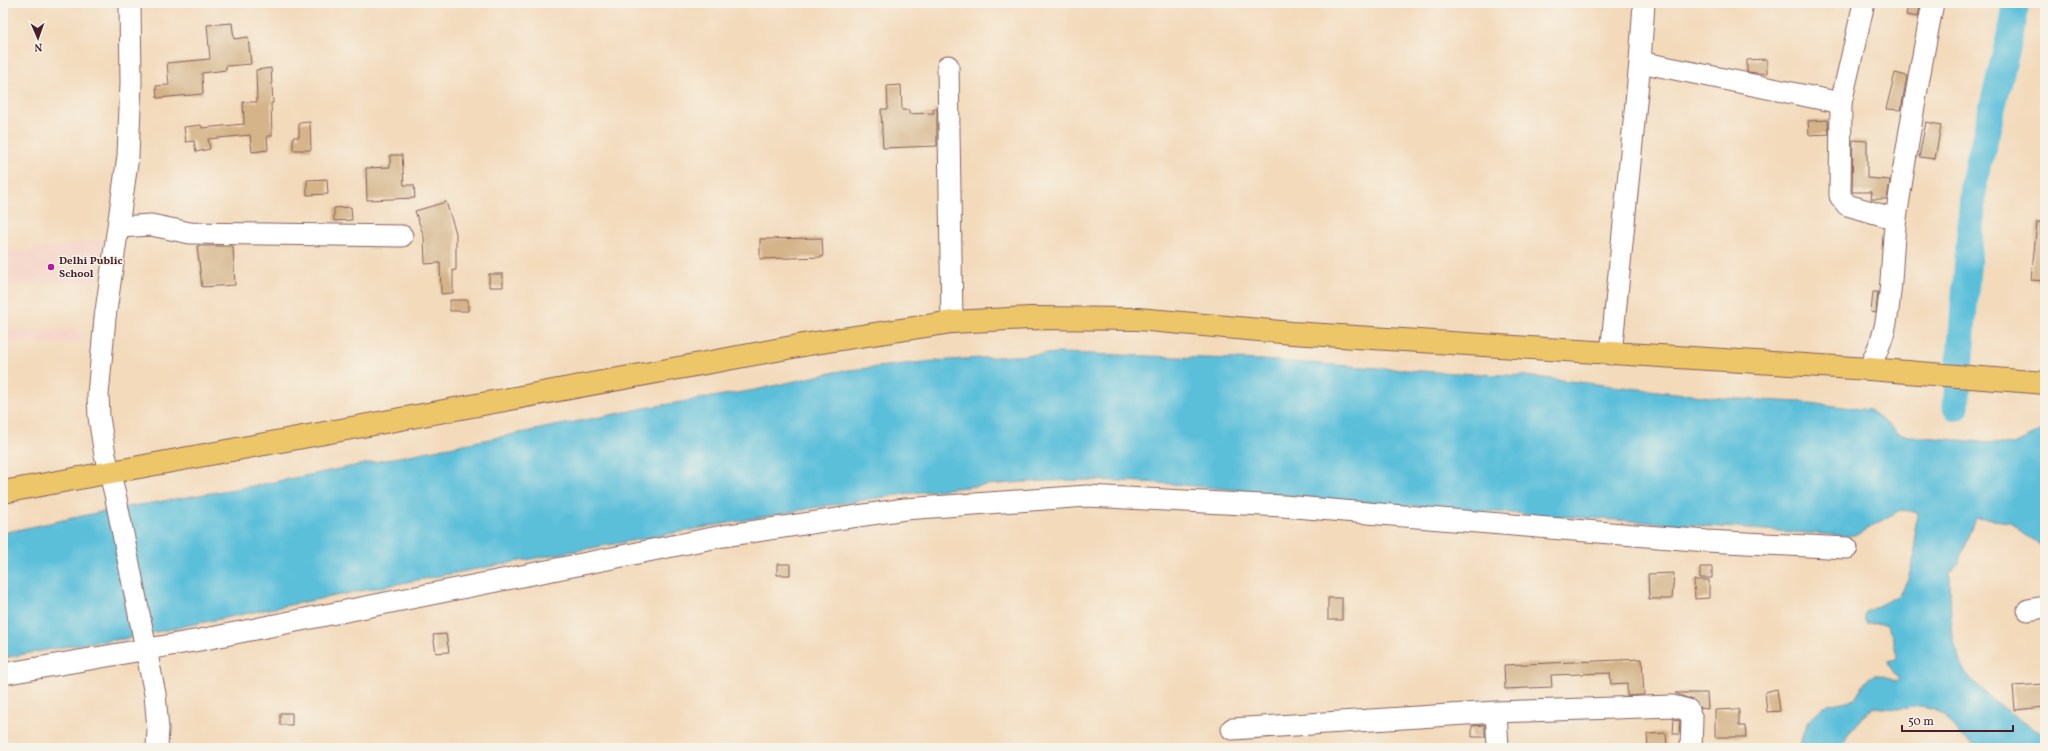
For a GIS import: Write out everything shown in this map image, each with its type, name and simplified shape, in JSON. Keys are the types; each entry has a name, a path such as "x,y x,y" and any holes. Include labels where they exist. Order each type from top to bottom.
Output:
{"main road":[{"path":"3,492 809,344 952,322 1030,318 1138,319 1292,333 2037,381"}],"street":[{"path":"130,3 130,122 125,183 109,290 98,396 102,439 115,494 155,694 158,730 157,748"},
{"path":"1611,354 1640,62 1644,3"},
{"path":"1864,3 1842,103 1840,196 1847,205 1896,219"},
{"path":"1878,370 1880,345 1885,327 1890,297 1896,219 1916,87 1933,3"},
{"path":"1640,62 1842,103"},
{"path":"948,66 952,322"},
{"path":"119,227 151,225 190,233 402,236"},
{"path":"3,674 200,640 723,536 905,509 1087,496 1284,506 1707,541 1847,548"},
{"path":"1232,729 1496,712 1672,706 1688,710 1692,719 1691,748"},
{"path":"1496,712 1498,748"}],"shaded area":[{"name":"Delhi Public School","path":"103,239 96,282 3,286 3,251 28,251"},
{"path":"81,329 81,343 3,342 3,331"}],"water":[{"path":"1060,353 1262,360 1435,372 1525,376 1719,398 1800,402 1869,410 1901,435 2013,445 2045,429 2045,549 2010,522 1976,518 1959,562 1950,573 1951,627 1956,649 1965,673 1999,706 2045,736 2045,748 1981,748 1961,736 1944,716 1934,709 1922,706 1897,709 1873,707 1867,711 1848,734 1843,746 1830,748 1798,748 1810,719 1824,706 1855,699 1867,680 1875,675 1880,675 1896,682 1899,680 1890,667 1888,661 1896,659 1897,656 1892,634 1886,624 1867,623 1865,617 1866,612 1899,595 1908,579 1916,551 1914,528 1918,512 1900,510 1858,534 1849,536 1329,500 1208,487 1127,481 1086,480 996,484 896,495 796,511 385,586 123,639 85,643 3,658 3,533 110,510 259,485 645,408 755,390 840,371 934,361"}],"building":[{"path":"1908,3 1920,6 1918,17 1906,15"},
{"path":"232,23 234,39 248,37 251,64 226,66 226,70 202,73 203,94 157,98 156,86 169,85 167,63 210,59 207,25"},
{"path":"1767,59 1767,74 1747,72 1747,60"},
{"path":"271,68 273,103 271,103 272,136 267,136 268,150 252,152 250,135 208,139 210,149 196,152 194,141 186,142 184,127 201,125 202,128 244,124 243,102 257,102 256,70"},
{"path":"1895,73 1907,76 1901,110 1886,109"},
{"path":"901,85 902,110 909,110 909,114 934,113 933,109 937,109 937,146 883,148 881,109 888,109 887,86"},
{"path":"1828,120 1829,134 1809,135 1808,121"},
{"path":"310,122 311,150 293,150 293,137 299,137 299,123"},
{"path":"1926,122 1941,125 1935,159 1919,157"},
{"path":"1853,140 1867,141 1867,178 1890,180 1887,199 1871,199 1872,192 1852,192"},
{"path":"390,155 402,155 404,185 414,185 415,198 367,200 366,168 390,167"},
{"path":"327,179 328,194 307,195 307,180"},
{"path":"446,202 456,233 456,270 453,270 453,293 441,294 440,263 425,264 424,237 415,211"},
{"path":"351,207 352,220 334,221 334,208"},
{"path":"2037,222 2045,223 2045,281 2031,280"},
{"path":"822,238 823,257 760,259 760,239"},
{"path":"197,246 233,246 235,285 202,287"},
{"path":"489,274 503,274 503,287 489,287"},
{"path":"1873,292 1878,292 1876,313 1871,312"},
{"path":"450,300 468,300 468,311 450,311"},
{"path":"777,564 790,564 790,575 777,575"},
{"path":"1700,567 1712,567 1712,578 1700,578"},
{"path":"1674,573 1672,599 1649,599 1648,574"},
{"path":"1694,580 1709,580 1709,598 1695,599"},
{"path":"1328,598 1342,598 1342,620 1328,620"},
{"path":"446,634 449,652 436,653 433,635"},
{"path":"1642,659 1644,695 1627,696 1627,683 1611,684 1610,673 1551,675 1552,687 1505,689 1504,665"},
{"path":"2045,684 2045,707 2015,710 2013,686"},
{"path":"1777,689 1780,711 1767,712 1765,692"},
{"path":"1675,693 1707,693 1708,709 1700,708 1695,701"},
{"path":"1739,709 1739,726 1745,726 1746,737 1715,737 1715,710"},
{"path":"280,713 292,713 292,725 280,725"},
{"path":"1674,719 1680,721 1679,734 1673,734"},
{"path":"1485,725 1485,737 1472,737 1472,726"},
{"path":"1666,733 1667,747 1648,748 1647,734"}],"waterway":[{"path":"1956,407 1974,183 2013,23 2016,3"}],"place":[{"name":"Delhi Public School","path":"51,267"}]}
